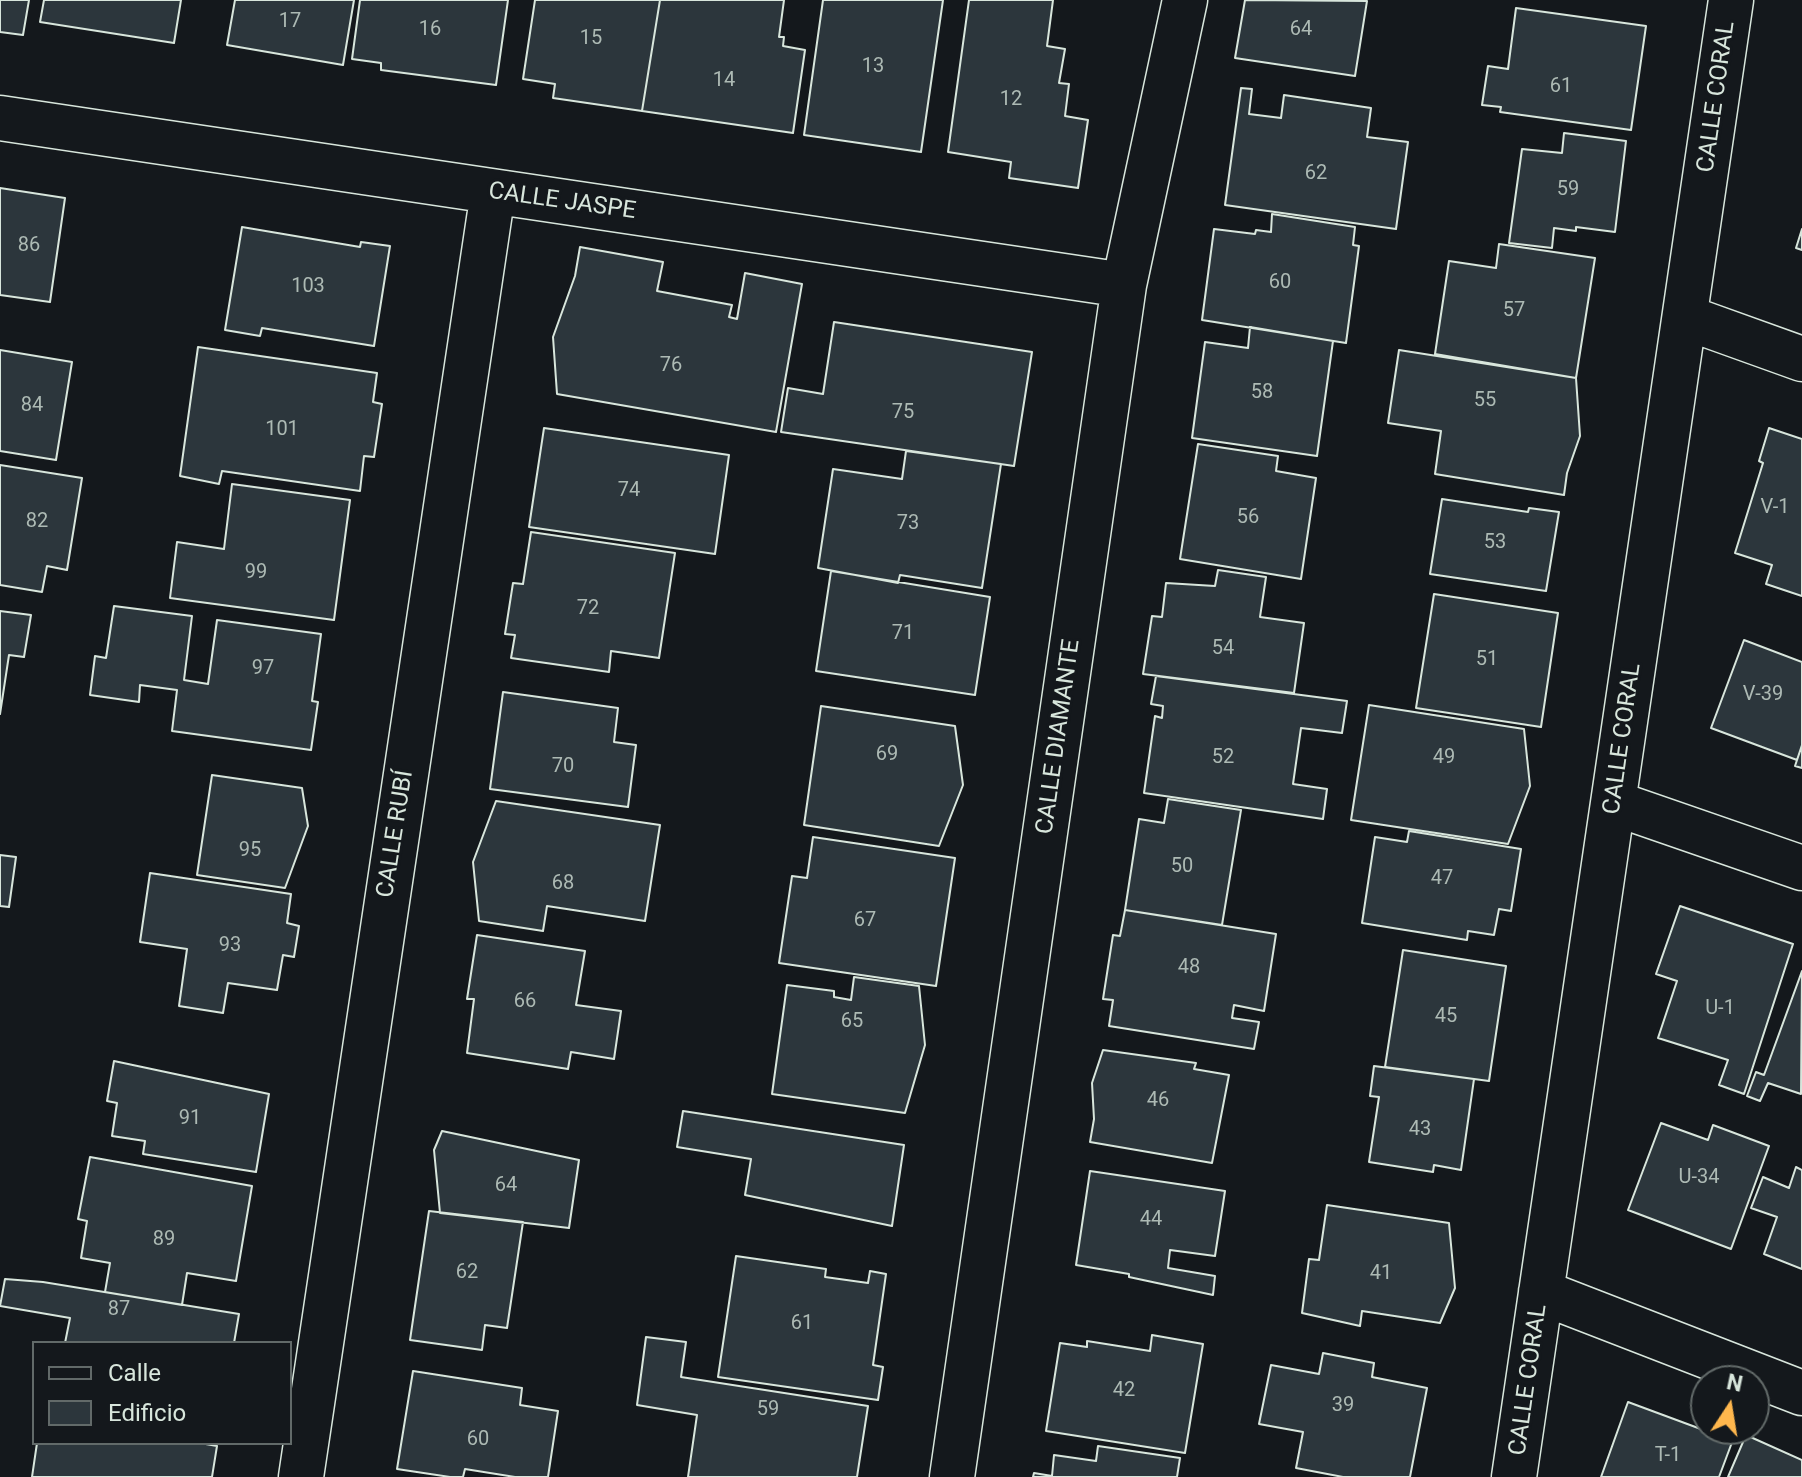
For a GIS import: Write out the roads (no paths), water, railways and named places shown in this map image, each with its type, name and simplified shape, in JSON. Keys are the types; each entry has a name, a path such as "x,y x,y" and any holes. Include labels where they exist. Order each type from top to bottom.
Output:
{"street":[{"name":"CALLE DIAMANTE","path":"952,1477 1124,285 1185,0"},
{"name":"CALLE CORAL","path":"1514,1477 1731,0"},
{"name":"CALLE JASPE","path":"0,118 1124,285"},
{"name":"CALLE RUBÍ","path":"301,1477 493,192"},
{"path":"1685,317 1802,359"},
{"path":"1614,803 1802,868"},
{"path":"1541,1292 1802,1393"}]}
